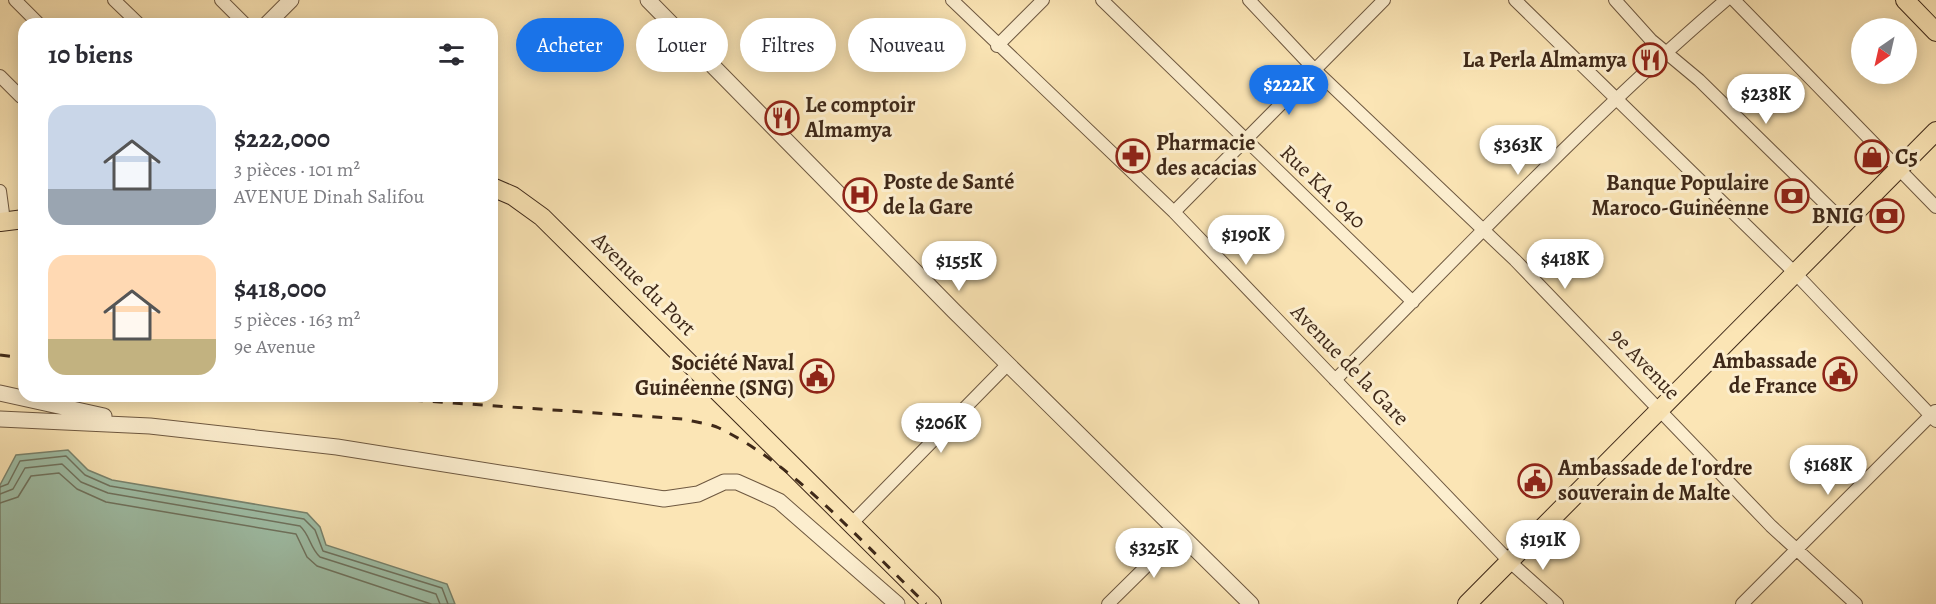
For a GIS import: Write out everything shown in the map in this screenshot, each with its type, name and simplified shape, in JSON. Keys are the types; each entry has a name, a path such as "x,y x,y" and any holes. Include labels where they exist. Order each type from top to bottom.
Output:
{"main road":[{"path":"1905,0 1936,32"},
{"path":"1467,604 1936,131"},
{"name":"Avenue du Port","path":"498,190 513,196 542,217 932,604"},
{"path":"2,221 18,220"}],"street":[{"path":"15,0 33,18"},
{"path":"114,0 132,18"},
{"path":"220,0 239,18"},
{"path":"273,18 291,0"},
{"path":"648,0 1008,364 1251,604"},
{"name":"Avenue de la Gare","path":"952,0 997,46 1174,212 1509,561 1557,604"},
{"path":"997,46 1043,0"},
{"name":"Rue KA. 040","path":"1102,0 1244,141 1413,302"},
{"name":"9e Avenue","path":"1249,0 1314,69 1485,231 1661,409 1671,423 1771,526 1798,548 1856,604"},
{"path":"1174,212 1384,0"},
{"path":"1515,0 1795,273 1934,416 1742,604"},
{"path":"1615,0 1651,40 1699,80 1845,223"},
{"path":"1335,380 1615,100 1726,0"},
{"path":"1734,0 1936,207"},
{"path":"0,76 18,94"},
{"path":"0,191 2,221"},
{"path":"852,523 1008,364"},
{"path":"0,393 18,397"},
{"path":"0,401 92,413"},
{"path":"41,402 150,426"},
{"path":"0,417 150,426 337,447 664,499 698,494 724,482 737,482 779,501 897,604"},
{"path":"1108,604 1179,534"}],"water":[{"path":"68,450 88,470 112,480 307,513 320,527 326,545 447,584 455,604 0,604 0,485 16,455"}],"railway":[{"path":"0,355 18,357"},
{"path":"439,402 683,419 715,426 776,463 854,532 926,604"}],"place":[{"name":"La Perla Almamya","path":"1650,60"},
{"name":"Le comptoir Almamya","path":"782,118"},
{"name":"Pharmacie des acacias","path":"1133,156"},
{"name":"C5","path":"1872,157"},
{"name":"Poste de Santé de la Gare","path":"860,195"},
{"name":"Banque Populaire Maroco-Guinéenne","path":"1792,196"},
{"name":"BNIG","path":"1887,216"},
{"name":"Ambassade de France","path":"1840,374"},
{"name":"Société Naval Guinéenne (SNG)","path":"817,376"},
{"name":"Ambassade de l'ordre souverain de Malte","path":"1535,481"}]}
